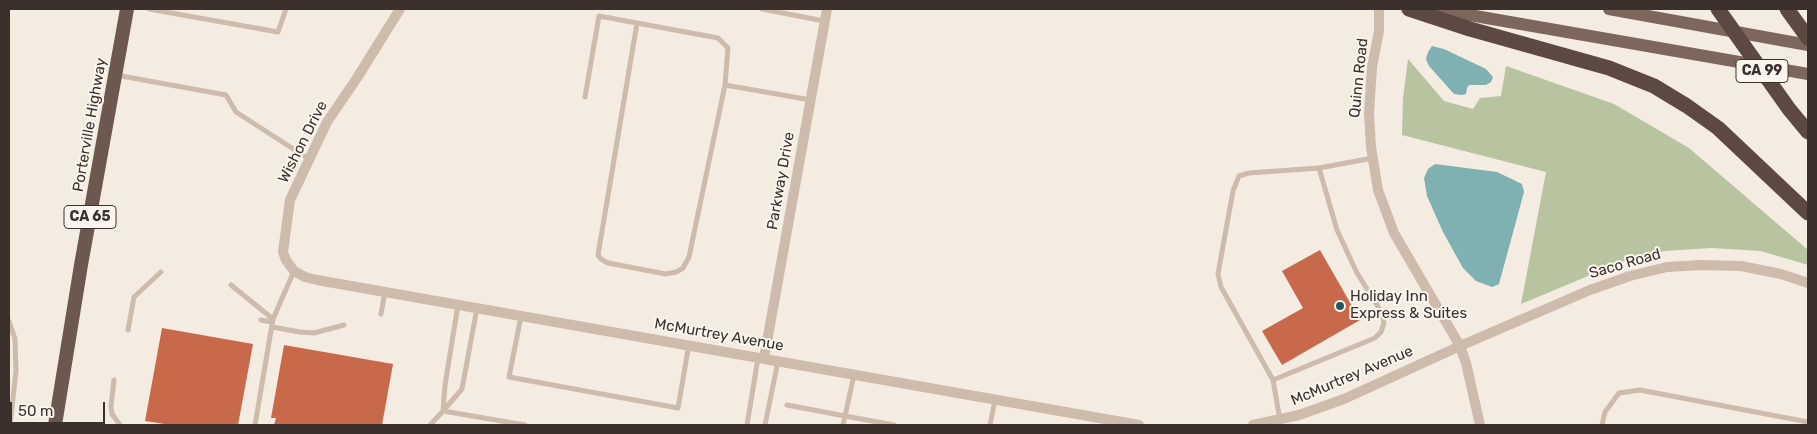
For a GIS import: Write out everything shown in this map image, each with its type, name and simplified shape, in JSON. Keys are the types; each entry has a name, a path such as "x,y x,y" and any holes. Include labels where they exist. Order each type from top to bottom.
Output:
{"highway":[{"name":"Porterville Highway","path":"55,425 81,265 127,9"},
{"path":"1409,9 1470,29 1609,68 1654,86 1718,128 1808,213"},
{"name":"CA 99","path":"1718,9 1789,109 1808,132"},
{"path":"1787,9 1808,38"}],"main road":[{"path":"1435,9 1808,74"},
{"path":"1610,9 1808,45"}],"street":[{"name":"Wishon Drive","path":"294,271 283,252 290,200 327,122 400,9"},
{"name":"Parkway Drive","path":"761,358 827,9"},
{"name":"Quinn Road","path":"1379,9 1379,31 1372,67 1369,112 1378,190 1394,233 1460,346 1476,402 1480,425"},
{"name":"Saco Road","path":"1460,346 1590,290 1630,276 1667,267 1702,264 1741,266 1781,274 1808,283"},
{"name":"McMurtrey Avenue","path":"294,271 305,277 317,280 689,344 995,400 1084,421 1140,425"},
{"name":"McMurtrey Avenue","path":"1254,425 1299,415 1344,399 1460,346"}],"lane":[{"path":"149,9 184,12 278,32 286,9"},
{"path":"762,9 794,12 825,21"},
{"path":"585,97 599,16 637,23 718,38 728,48 725,85 689,258 683,268 676,272 666,274 608,263 598,255 637,23"},
{"path":"116,75 226,95 236,112 309,160"},
{"path":"725,85 810,100"},
{"path":"1280,420 1273,380 1222,287 1218,274 1233,191 1239,176 1249,172 1319,168 1373,158"},
{"path":"1273,380 1375,338 1381,332 1384,323 1382,313 1357,273 1337,230 1319,168"},
{"path":"255,425 272,323 294,271"},
{"path":"128,330 134,297 161,272"},
{"path":"232,285 272,323"},
{"path":"381,314 385,292"},
{"path":"443,411 445,385 458,304"},
{"path":"430,425 462,388 477,308"},
{"path":"521,316 510,377 678,408 689,344"},
{"path":"261,320 300,332 314,332 344,325"},
{"path":"9,321 15,339 16,371 10,425"},
{"path":"747,425 761,358"},
{"path":"765,425 778,361"},
{"path":"843,425 854,375"},
{"path":"114,380 110,406 112,414 120,425"},
{"path":"1602,425 1605,412 1619,393 1640,390 1808,422"},
{"path":"990,425 995,400"},
{"path":"787,405 894,425"},
{"path":"443,411 525,425"}],"green space":[{"path":"1408,59 1444,101 1473,109 1480,98 1501,96 1506,66 1614,104 1689,148 1808,250 1808,265 1761,251 1711,248 1665,251 1624,261 1521,304 1546,172 1402,135 1403,98"}],"water":[{"path":"1432,46 1444,49 1486,69 1493,77 1491,82 1486,85 1469,85 1466,94 1454,94 1429,66 1426,59"},
{"path":"1435,164 1497,172 1522,184 1524,192 1499,284 1492,287 1476,281 1463,268 1443,232 1427,196 1424,178 1428,169"}],"building":[{"path":"1320,250 1360,320 1282,365 1262,331 1303,308 1282,271"},
{"path":"162,328 253,344 238,425 171,425 145,421"},
{"path":"284,345 393,364 382,425 274,425 276,418 271,418"}],"place":[{"name":"Holiday Inn Express & Suites","path":"1340,306"}]}
